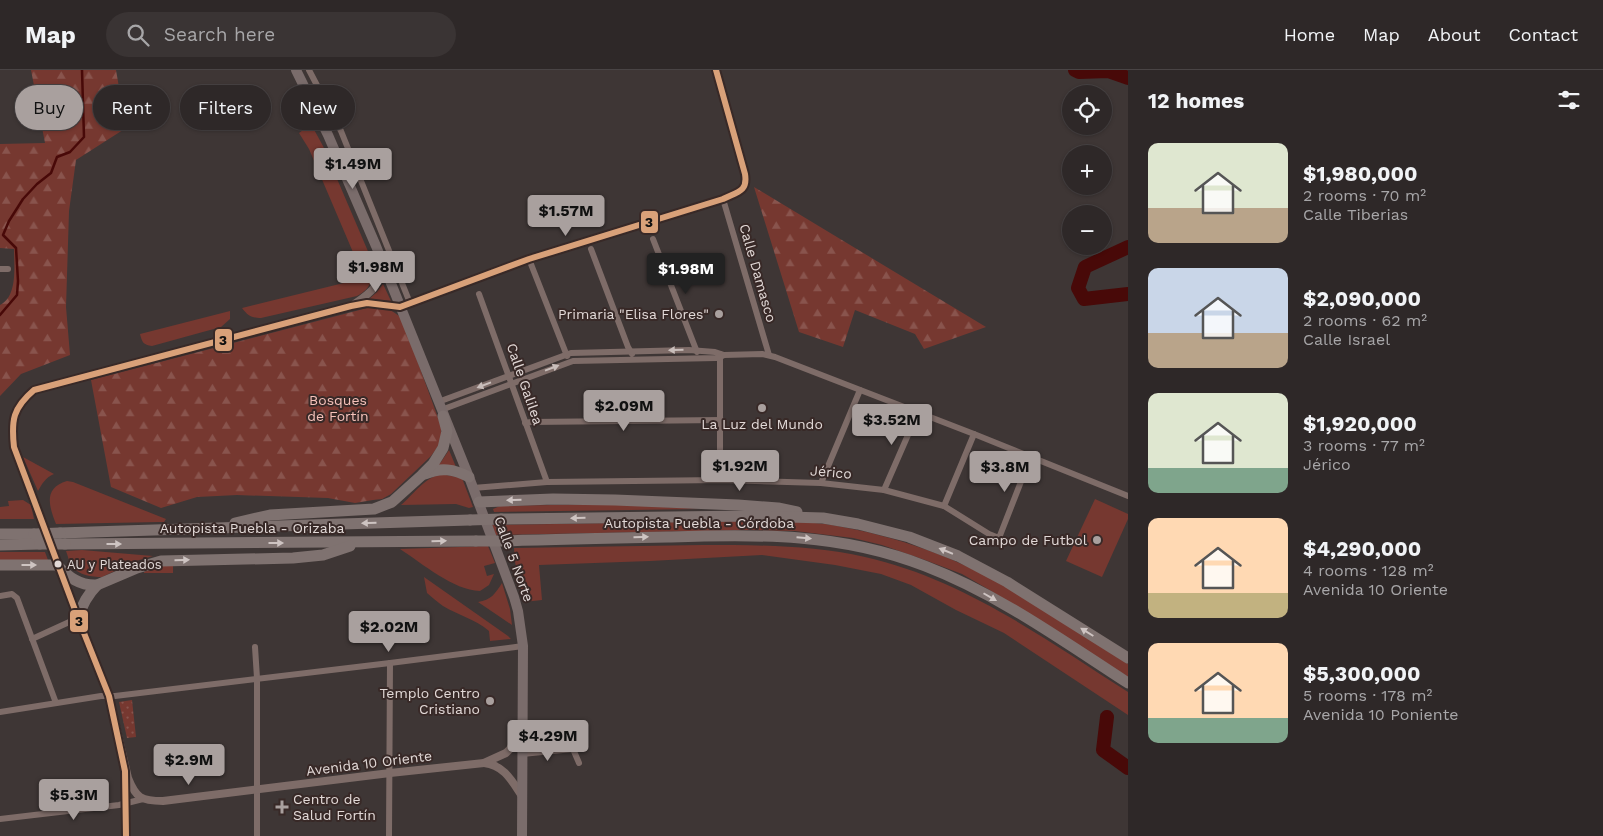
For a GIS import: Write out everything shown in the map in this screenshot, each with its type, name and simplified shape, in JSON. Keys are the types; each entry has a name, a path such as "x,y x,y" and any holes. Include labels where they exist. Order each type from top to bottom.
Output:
{"highway":[{"path":"219,528 270,515 374,509 392,502 422,476 433,464 443,448 447,432 441,409"},
{"path":"422,476 432,471 449,469 469,477"},
{"path":"478,502 553,499 738,505 778,508 824,518"},
{"name":"Autopista Puebla - Córdoba","path":"501,519 708,516 824,518 886,530 958,556 1007,582 1128,658"},
{"name":"Autopista Puebla - Orizaba","path":"0,545 40,544 63,539 219,528 501,519"},
{"name":"Autopista Puebla - Orizaba","path":"0,534 34,534 63,539 361,542 505,541"},
{"name":"Autopista Puebla - Córdoba","path":"505,541 749,535 804,538 856,545 924,565 972,586 1022,615 1128,683"},
{"path":"0,565 57,565 72,579 83,584 97,585 144,565 161,561 293,558 323,554 361,542"},
{"path":"78,618 87,597 97,585"}],"main road":[{"name":"Calle 5 Norte","path":"296,70 328,135 376,246 405,305 441,409 514,597 523,646 522,836"}],"street":[{"path":"309,70 340,131 405,305"},
{"path":"143,799 132,789 125,771 109,696 57,565 14,447 13,419 18,406 34,390 351,306 367,303 405,305 530,259 723,199 743,190 746,181 716,70"},
{"name":"Calle Damasco","path":"723,199 769,355"},
{"path":"653,239 698,358"},
{"path":"351,306 366,296 380,277 376,246"},
{"path":"591,248 628,347 635,360"},
{"path":"530,259 569,362"},
{"path":"0,269 8,268"},
{"name":"Calle Galilea","path":"479,294 547,482"},
{"path":"441,409 509,376 567,354 631,351 696,351 721,355"},
{"path":"720,480 721,355"},
{"path":"441,409 569,362 698,358 721,355 769,355 1031,456 1128,496"},
{"path":"822,483 860,390"},
{"path":"884,490 918,412"},
{"path":"525,423 721,420"},
{"path":"944,506 974,434"},
{"name":"Jérico","path":"473,488 547,482 720,480 822,483 884,490 944,506 989,534 999,538 1031,456"},
{"path":"0,596 12,594 17,598 56,703"},
{"path":"32,639 78,618"},
{"path":"255,646 257,678 257,836"},
{"path":"0,712 101,696 523,646"},
{"path":"389,836 390,663"},
{"path":"484,763 506,753 522,724"},
{"path":"522,754 573,749 579,763"},
{"path":"484,763 497,766 504,771 522,796"},
{"name":"Avenida 10 Oriente","path":"143,799 162,801 390,772 484,763"},
{"path":"125,771 126,836"},
{"path":"0,820 125,804 143,799"}],"green space":[{"path":"31,70 116,70 119,85 93,85 93,130 123,130 76,160 69,211 66,307 70,355 21,374 0,396 0,305 10,295 14,280 14,249 0,248 0,144 45,143 43,130 83,130 83,85 34,85"},
{"path":"303,130 314,130 323,146 373,263 371,282 366,290 357,296 261,318 253,317 248,315 242,308 364,278 309,149 299,133"},
{"path":"754,187 986,327 924,349 915,334 855,310 843,347 799,332"},
{"path":"383,284 391,301 369,299 377,292"},
{"name":"Bosques de Fortín","path":"371,307 388,309 402,319 441,426 439,445 431,456 391,494 382,499 355,503 328,498 237,495 197,497 161,508 111,487 91,380"},
{"path":"230,311 230,319 221,327 152,346 142,341 140,334"},
{"path":"449,450 456,467 437,465 441,462"},
{"path":"23,457 54,474 46,479 38,491"},
{"path":"441,474 462,478 473,507 469,508 456,504 401,505 429,479"},
{"path":"67,481 166,519 164,522 56,524 51,511 51,493 59,484"},
{"name":"Campo de Futbol","path":"1095,499 1128,514 1128,519 1102,577 1066,561"},
{"path":"23,500 31,505 34,519 0,519 0,507 9,506 8,501"},
{"path":"610,504 700,509 494,512 493,509 500,506"},
{"path":"749,521 816,523 848,528 915,546 958,562 1000,583 1128,664 1128,677 962,574 882,545 853,538 795,531 749,530 495,535 492,525"},
{"path":"703,545 784,546 845,553 901,567 936,580 1002,613 1128,692 1128,715 1004,633 956,610 911,585 881,574 835,565 762,555 539,565 542,600 524,602 515,562 514,548"},
{"path":"488,546 495,563 484,566 487,576 494,574 489,585 480,591 470,590 449,581 400,549"},
{"path":"82,550 153,556 136,561 102,577 94,577 78,572 70,563 66,551"},
{"path":"0,552 45,552 48,560 0,561"},
{"path":"173,564 173,573 144,573 160,565"},
{"path":"424,577 511,639 490,641 489,631 484,627 443,606 427,593"},
{"path":"502,583 510,609 512,625 478,602 492,596"},
{"path":"132,700 136,737 127,738 119,702"}],"waterway":[{"path":"0,315 17,295 16,248 3,235 9,221 23,199 51,173 57,157 70,152 84,137 82,70"},
{"path":"1075,70 1079,72 1108,71 1128,78"},
{"path":"1128,247 1085,267 1078,288 1084,299 1128,294"},
{"path":"1107,717 1103,750 1128,768"}],"transit line":[{"name":"3","path":"126,836 125,771 109,696 14,447 13,422 22,403 34,390 351,306 367,303 400,307 529,259 737,193 745,185 745,174 716,70"}],"place":[{"name":"Primaria \"Elisa Flores\"","path":"719,314"},
{"name":"La Luz del Mundo","path":"762,408"},
{"name":"Campo de Futbol","path":"1097,540"},
{"name":"AU y Plateados","path":"58,564"},
{"name":"Templo Centro Cristiano","path":"490,701"},
{"name":"Centro de Salud Fortín","path":"282,807"}]}
